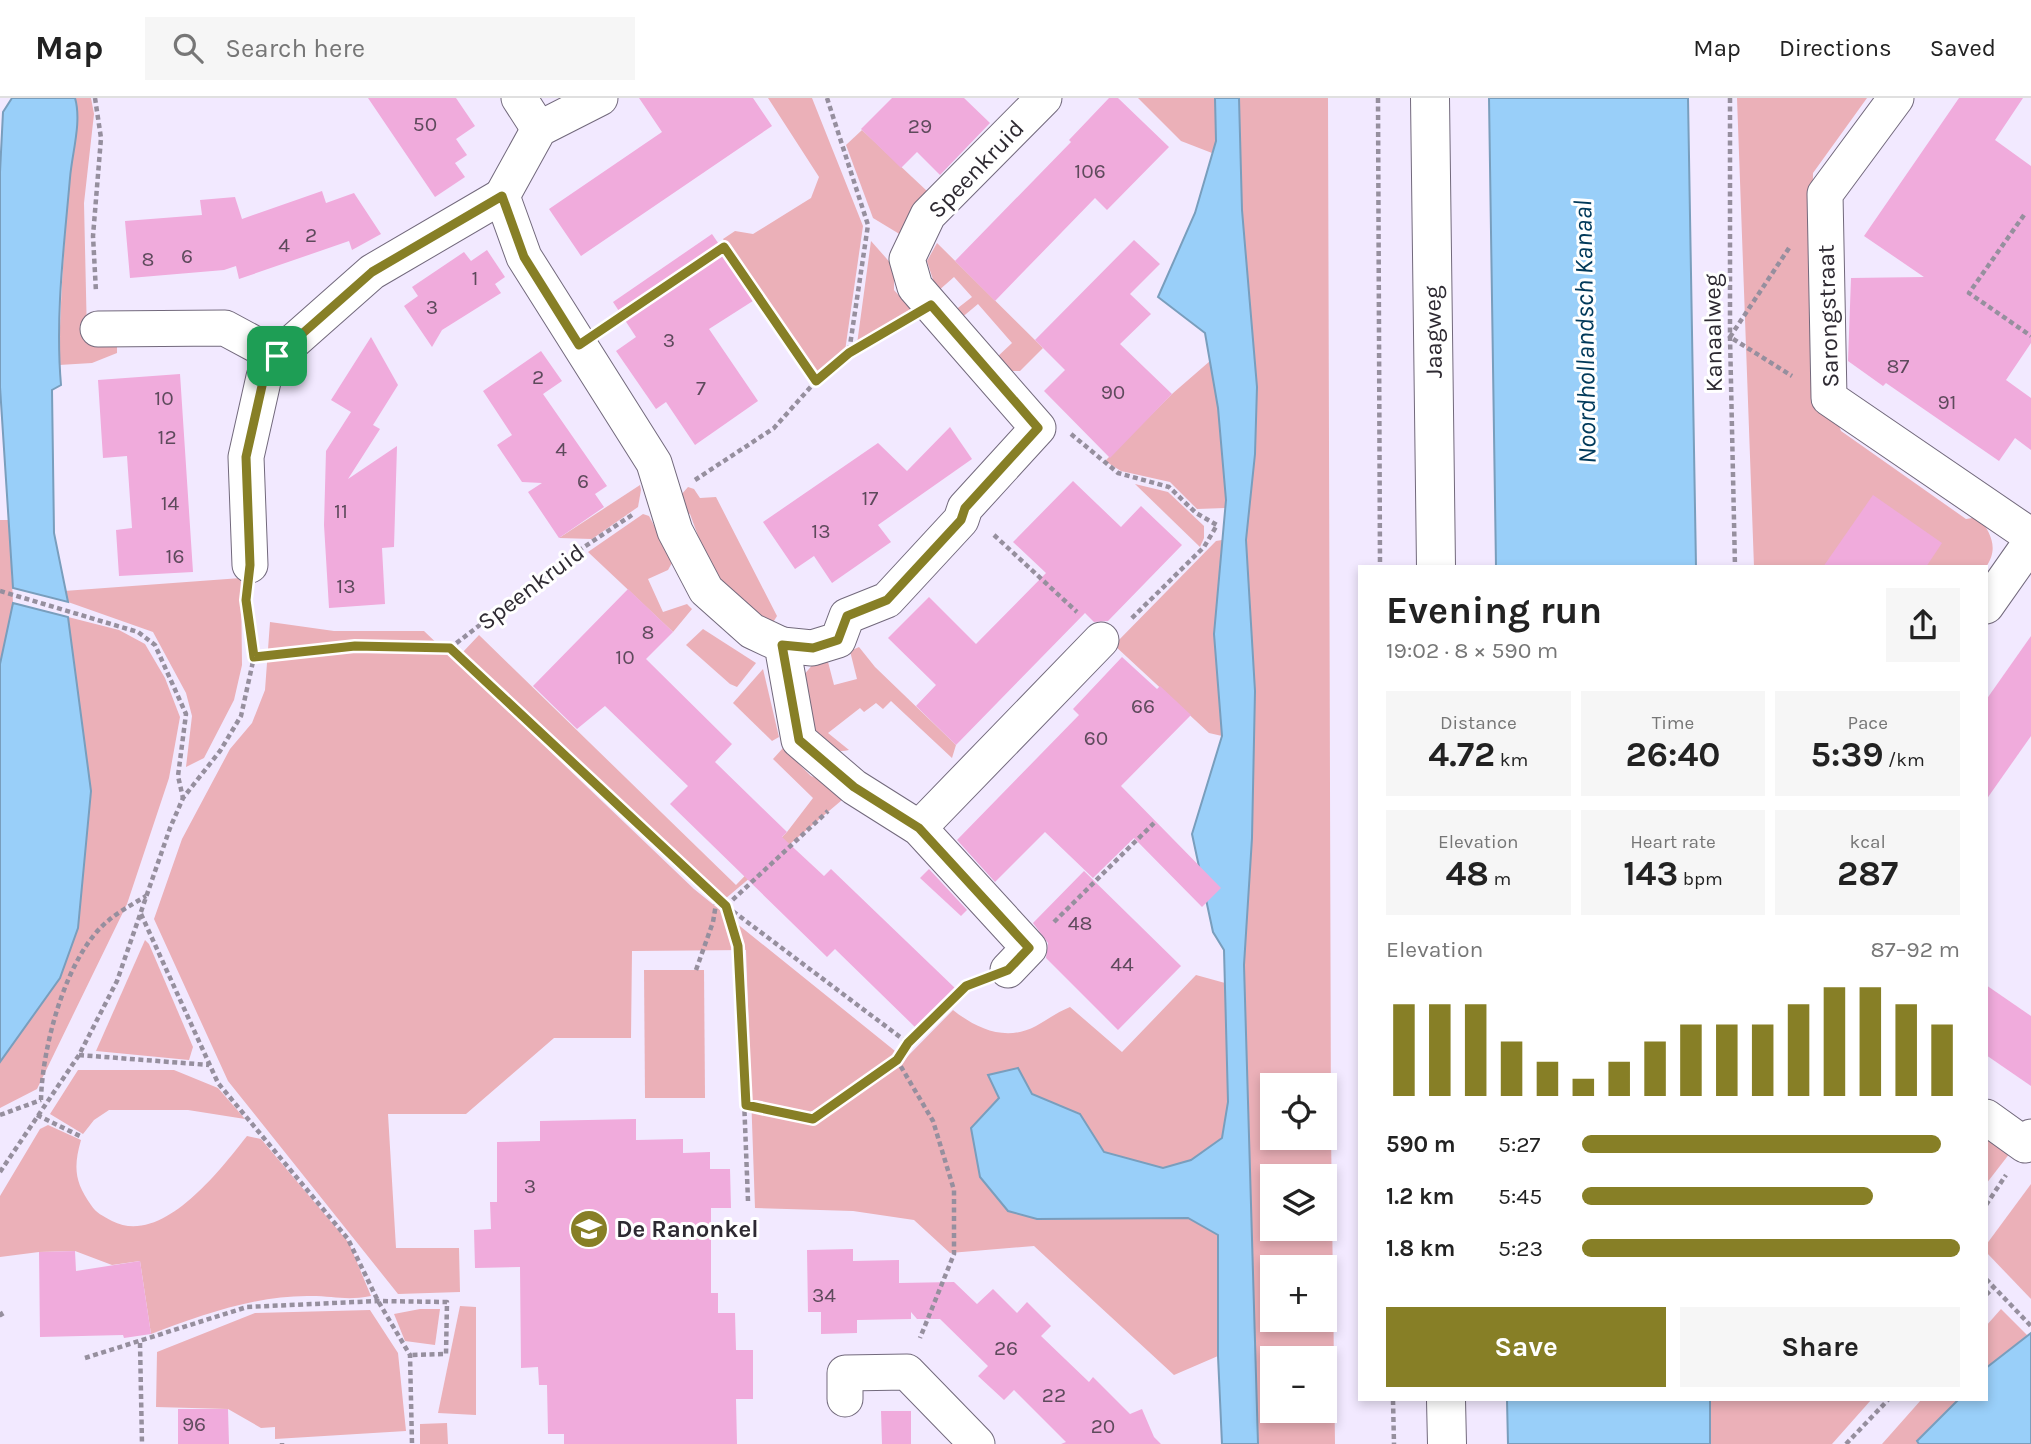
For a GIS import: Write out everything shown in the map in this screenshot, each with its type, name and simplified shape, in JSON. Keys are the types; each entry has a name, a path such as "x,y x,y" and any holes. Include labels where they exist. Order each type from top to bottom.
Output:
{"main road":[{"name":"Jaagweg","path":"1430,98 1436,565"},
{"path":"1446,1401 1447,1444"}],"street":[{"path":"519,98 538,129"},
{"path":"250,565 246,457 264,377 277,356 372,272 502,196 538,129 600,98"},
{"name":"Speenkruid","path":"1038,428 915,287 907,259 928,215 1044,98"},
{"path":"1825,194 1896,98"},
{"name":"Sarongstraat","path":"1825,194 1829,398 2031,536"},
{"path":"502,196 524,257 654,463 675,531 706,590 752,631 782,645 813,648 838,640 847,616 887,600 961,520 965,508 1038,428"},
{"path":"99,329 225,328 277,356"},
{"path":"1988,603 2031,542"},
{"path":"919,828 1101,640"},
{"path":"782,645 799,740 854,787 919,828 1018,959"},
{"path":"1988,1118 2028,1141"},
{"path":"845,1399 845,1373 907,1371 977,1444"}],"path":[{"path":"95,98 101,138 93,236 99,329"},
{"path":"827,98 868,225 849,353"},
{"path":"1378,98 1377,368 1380,565"},
{"name":"Kanaalweg","path":"1730,98 1730,337 1735,565"},
{"path":"1825,194 1730,337 1829,398"},
{"path":"2024,215 1969,293 2031,336"},
{"path":"579,345 724,247 816,381"},
{"name":"Speenkruid","path":"908,1043 726,906 450,648 563,561 663,495 697,479 774,428 816,381 849,353 931,305"},
{"path":"965,508 1083,618 1101,640 1112,639 1204,547 1217,525 1196,513 1169,487 1118,473 1050,417 1038,428"},
{"path":"0,1171 79,1055 117,981 183,798 220,751 241,716 254,657 246,600 250,565"},
{"path":"0,591 138,632 155,645 186,714 178,776 183,798"},
{"path":"254,657 355,646 450,648"},
{"path":"748,1201 738,946 726,906 854,787"},
{"path":"746,1105 813,1119 897,1060 908,1043 966,986 1018,959 1154,822"},
{"path":"41,1100 48,1034 72,974 89,943 107,921 146,896"},
{"path":"696,970 713,922 717,897"},
{"path":"140,913 218,1083 348,1240 378,1301 410,1355 412,1444"},
{"path":"79,1055 209,1065"},
{"path":"897,1060 933,1121 954,1190 954,1254 907,1371"},
{"path":"0,1115 49,1097"},
{"path":"37,1115 82,1137"},
{"path":"1988,1282 2030,1324"},
{"path":"1988,1293 1993,1288"},
{"path":"85,1358 140,1343 247,1307 378,1301 447,1302 446,1354 410,1355"},
{"path":"140,1343 142,1444"},
{"path":"1394,1401 1394,1444"},
{"path":"1846,1444 1887,1401"}],"shaded area":[{"path":"75,98 91,98 94,114 84,203 87,337 117,335 117,353 92,363 59,365 65,229 76,128"},
{"path":"768,98 812,98 863,226 845,351 816,372 723,239 735,231 753,234 811,198 819,177"},
{"path":"1138,98 1215,98 1216,141 1212,153 1181,141"},
{"path":"1239,98 1328,98 1331,1073 1260,1073 1260,1150 1331,1150 1331,1164 1260,1164 1260,1241 1332,1241 1333,1255 1260,1255 1260,1332 1334,1332 1334,1346 1260,1346 1260,1423 1335,1423 1335,1444 1258,1444 1244,965 1252,838 1255,691 1246,540 1255,454 1257,387 1242,210"},
{"path":"1737,98 1867,98 1813,173 1812,249 1835,415 1841,431 1966,519 1979,517 1992,541 1992,554 1987,565 1754,565"},
{"path":"862,130 928,192 906,238 873,218 846,145"},
{"path":"871,241 894,267 894,290 912,310 857,344"},
{"path":"937,243 1043,348 1020,371 1005,371 995,359 1012,343 978,304 960,319 954,311 972,297 954,277 937,292 927,261"},
{"path":"1210,361 1218,408 1226,500 1225,508 1197,509 1170,482 1121,471 1105,461 1172,394"},
{"path":"1135,484 1168,492 1204,526 1204,538 1200,547"},
{"path":"640,485 638,507 592,539 559,538"},
{"path":"688,487 694,489 700,498 716,497 777,616 772,624 735,600 708,563 690,514 685,512 680,496"},
{"path":"643,514 649,516 673,561 668,570 648,579 663,612 687,604 692,609 673,632 588,552"},
{"path":"0,520 9,520 13,603 0,664"},
{"path":"1222,540 1214,634 1222,736 1209,733 1114,645 1216,541"},
{"path":"241,578 242,665 234,700 204,758 186,767 192,716 186,693 153,632 68,602 64,591"},
{"path":"68,617 119,630 145,644 165,678 180,717 169,778 127,904 37,1089 0,1108 0,1062 60,978 78,928 91,791"},
{"path":"270,622 334,631 424,631 694,889 905,1059 953,1010 982,1028 1014,1033 1036,1026 1070,1007 1122,1052 1196,975 1225,983 1228,1102 1222,1138 1191,1160 1163,1168 1104,1152 1080,1114 1032,1094 999,1098 1008,1211 1037,1219 1188,1218 1219,1235 1218,1356 1174,1375 1034,1246 950,1253 914,1220 853,1211 755,1208 746,950 632,951 631,1038 554,1038 466,1114 388,1114 396,1248 459,1248 460,1292 398,1294 228,1081 154,919 182,839 230,749 252,723 265,690"},
{"path":"703,629 756,663 737,687 730,684 686,645"},
{"path":"479,635 736,885 787,832 813,798 773,759 783,748 811,776 837,786 842,800 725,899 462,653"},
{"path":"859,647 875,667 956,745 952,758 891,701 883,709 876,703 864,712 860,708 828,733 849,750 836,750 826,746 813,726 803,676 814,663 827,658 834,685 857,679 850,651"},
{"path":"763,669 779,737 772,741 733,703"},
{"path":"145,940 193,1047 189,1060 96,1051"},
{"path":"644,970 704,970 705,1098 645,1098"},
{"path":"78,1070 174,1070 218,1088 245,1119 188,1110 109,1110 94,1120 83,1134 50,1114"},
{"path":"48,1125 81,1140 77,1174 93,1208 112,1221 131,1226 150,1223 170,1214 206,1185 247,1136 261,1139 349,1243 371,1296 270,1299 209,1313 151,1334 140,1261 112,1265 75,1251 0,1257 0,1196 40,1129"},
{"path":"1988,1140 2010,1153 1988,1181"},
{"path":"2031,1184 2031,1299 1988,1254 1988,1242"},
{"path":"460,1306 476,1307 476,1415 438,1413"},
{"path":"420,1309 440,1309 435,1345 405,1341 394,1314"},
{"path":"2001,1309 2028,1336 1988,1366 1988,1324"},
{"path":"370,1310 398,1353 406,1431 275,1439 275,1427 261,1428 228,1409 156,1407 157,1352 255,1313"},
{"path":"1710,1401 1870,1401 1832,1444 1710,1444"},
{"path":"1920,1401 1957,1401 1917,1440 1919,1444 1882,1444"},
{"path":"447,1423 448,1444 420,1444 420,1424"}],"water":[{"path":"12,98 75,98 77,107 61,282 61,385 52,390 54,533 68,602 13,588 0,387 0,172 3,112"},
{"path":"1215,98 1239,98 1242,210 1257,387 1255,454 1246,540 1255,691 1252,838 1244,965 1258,1444 1222,1444 1218,1356 1218,1235 1188,1218 1037,1219 1008,1211 980,1177 971,1128 999,1098 988,1075 1018,1068 1032,1094 1080,1114 1104,1152 1163,1168 1191,1160 1222,1138 1228,1102 1224,950 1213,932 1192,834 1222,736 1214,634 1226,500 1218,408 1205,333 1158,297 1195,213 1216,141"},
{"name":"Noordhollandsch Kanaal","path":"1489,98 1688,98 1696,565 1496,565"},
{"path":"13,603 68,617 91,791 78,928 60,978 0,1062 0,664"},
{"path":"2031,1333 2031,1444 1919,1444 1917,1441 1957,1401 1988,1401 1988,1366"},
{"path":"1507,1401 1710,1401 1710,1444 1508,1444"}],"building":[{"path":"368,98 456,98 475,126 456,139 467,155 455,163 465,177 435,197"},
{"path":"639,98 753,98 772,126 581,256 549,209 662,132"},
{"path":"892,98 964,98 990,123 940,175 917,152 901,168 861,129"},
{"path":"1109,98 1118,98 1169,147 1107,210 1095,198 995,301 955,261 1071,142 1069,140"},
{"path":"1959,98 2023,98 1995,140 2031,166 2031,343 2006,380 2031,398 2031,450 2015,438 1999,461 1886,383 1883,386 1848,361 1851,278 1924,277 1864,236"},
{"path":"322,191 326,203 354,193 381,234 352,250 349,241 239,279 236,266 224,270 130,278 125,221 202,215 200,200 235,197 242,219"},
{"path":"712,234 756,299 709,329 758,401 695,445 666,402 656,409 616,351 636,337 613,302"},
{"path":"1134,240 1160,264 1130,294 1151,314 1120,344 1172,394 1110,458 1044,391 1065,370 1035,340"},
{"path":"487,250 505,277 495,284 501,293 442,330 432,347 404,306 418,296 412,287 464,252 471,261"},
{"path":"371,337 398,385 373,425 380,429 348,479 397,446 394,547 382,548 385,604 329,608 324,525 326,451 351,412 331,400"},
{"path":"541,351 562,381 543,394 607,486 595,494 604,507 559,538 528,492 542,483 522,482 497,445 512,435 483,391"},
{"path":"180,374 193,572 119,576 116,530 132,528 127,456 103,458 98,380"},
{"path":"950,427 972,459 878,525 891,542 832,583 814,556 795,569 763,522 878,443 907,471"},
{"path":"1073,481 1121,527 1141,506 1182,545 1108,621 1094,622 1085,613 956,745 916,706 936,685 888,638 929,597 976,644 1046,573 1013,542"},
{"path":"1873,495 1942,543 1927,565 1824,565"},
{"path":"628,589 673,632 646,659 732,744 715,762 787,832 782,837 824,876 831,869 956,989 917,1029 835,949 827,957 670,804 688,786 605,706 577,729 533,686"},
{"path":"2031,636 2031,736 1988,797 1988,697"},
{"path":"1122,657 1157,689 1160,686 1191,715 1121,786 1221,888 1202,907 1134,838 1093,878 1045,832 995,882 957,840 1079,715 1073,709"},
{"path":"929,869 967,910 961,916 920,878"},
{"path":"1084,871 1181,966 1118,1030 1046,958 1048,943 1033,923"},
{"path":"1988,986 2031,1016 2031,1086 1988,1056"},
{"path":"636,1119 636,1140 683,1139 683,1153 710,1152 710,1169 730,1169 731,1208 711,1208 711,1293 718,1293 718,1313 735,1313 736,1350 753,1350 753,1399 736,1399 737,1444 564,1444 564,1434 548,1434 547,1385 539,1385 538,1367 521,1368 520,1267 475,1268 474,1230 491,1229 490,1202 497,1202 497,1142 540,1141 540,1121"},
{"path":"853,1249 853,1261 899,1260 899,1283 954,1282 977,1304 993,1289 1017,1313 1027,1302 1051,1326 1041,1336 1089,1382 1093,1377 1130,1414 1142,1409 1154,1437 1161,1444 1061,1444 1066,1442 1014,1390 1004,1400 978,1376 988,1366 940,1319 917,1319 911,1312 911,1319 857,1320 857,1333 821,1334 821,1312 808,1312 807,1250"},
{"path":"75,1251 76,1271 140,1261 151,1334 124,1338 123,1335 40,1337 39,1252"},
{"path":"178,1409 228,1409 229,1444 178,1444"},
{"path":"881,1411 911,1411 911,1444 882,1444"}],"place":[{"name":"De Ranonkel","path":"589,1229"}],"route":[{"path":"502,196 524,257 579,345 724,247 816,381 849,353 931,305 1038,428 965,508 961,520 887,600 847,616 838,640 813,648 782,645 799,740 854,787 919,828 1029,948 1008,970 966,986 908,1043 897,1060 813,1119 746,1105 738,946 726,906 450,648 355,646 254,657 246,600 250,565 246,457 264,377 277,356 372,272 502,196"}]}
